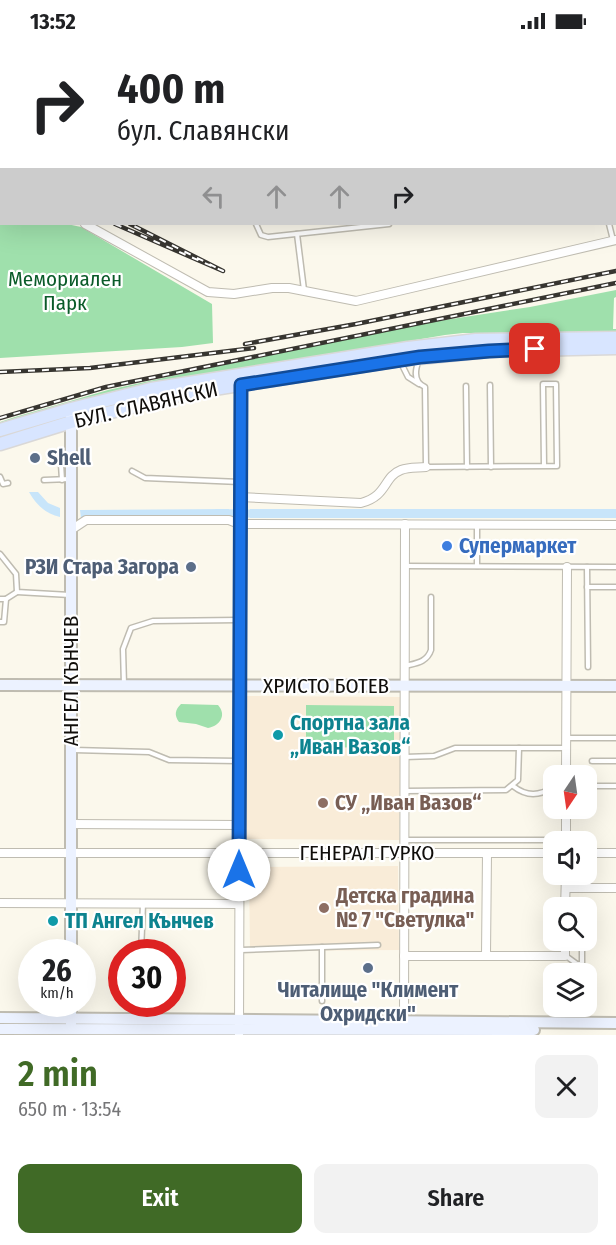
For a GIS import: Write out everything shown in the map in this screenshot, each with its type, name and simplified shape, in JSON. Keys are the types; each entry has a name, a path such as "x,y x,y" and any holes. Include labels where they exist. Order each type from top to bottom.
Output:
{"main road":[{"name":"БУЛ. СЛАВЯНСКИ","path":"0,430 183,394 241,380 449,343 532,338 616,338"},
{"name":"БУЛ. СЛАВЯНСКИ","path":"241,380 420,357 489,351 616,348"},
{"name":"БУЛ. СЛАВЯНСКИ","path":"0,444 71,415"}],"street":[{"path":"87,225 208,292 234,294 272,288 304,291 356,301 614,241"},
{"path":"239,1028 241,380"},
{"name":"АНГЕЛ КЪНЧЕВ","path":"71,415 66,479 71,519 71,939"},
{"path":"240,497 361,503 372,500 381,493 396,473 426,467"},
{"path":"71,519 616,525"},
{"path":"404,1029 405,524"},
{"path":"566,765 567,567"},
{"name":"ХРИСТО БОТЕВ","path":"0,685 616,686"},
{"path":"71,824 239,825"},
{"name":"ГЕНЕРАЛ ГУРКО","path":"0,853 543,853"},
{"path":"486,955 487,853"},
{"path":"597,853 616,853"},
{"path":"566,897 566,888 616,888"},
{"path":"0,903 239,904"},
{"path":"404,956 565,956 565,951"},
{"path":"0,1018 71,1028"},
{"path":"404,1029 616,1023"},
{"path":"0,1029 616,1030"}],"lane":[{"path":"256,225 261,235 268,237 380,225"},
{"path":"609,225 614,241"},
{"path":"297,234 304,291"},
{"path":"420,357 415,369 420,385"},
{"path":"399,360 408,377 425,387 426,467 557,466 556,384 543,384 544,466"},
{"path":"490,385 490,467"},
{"path":"466,386 467,467"},
{"path":"44,480 66,479 61,464"},
{"path":"132,471 144,478 240,482"},
{"path":"0,477 3,484 8,483"},
{"path":"477,525 477,566"},
{"path":"0,554 16,574 17,592"},
{"path":"405,566 616,567"},
{"path":"587,567 588,667"},
{"path":"587,587 616,587"},
{"path":"0,599 6,599 17,592 71,595"},
{"path":"405,666 422,662 429,657 431,597"},
{"path":"0,622 4,622 6,599"},
{"path":"124,685 123,649 131,628 153,621 239,620"},
{"path":"566,738 616,738"},
{"path":"405,757 434,756 455,748 566,748"},
{"path":"405,791 506,790 513,786 519,777 519,748"},
{"path":"71,750 149,752 170,760 239,761"},
{"path":"592,761 616,761"},
{"path":"513,786 520,792 532,795 543,793"},
{"path":"597,786 616,786"},
{"path":"404,840 543,841"},
{"path":"142,939 143,903"},
{"path":"239,950 378,945"},
{"path":"322,947 322,1001"},
{"path":"565,956 577,964 582,964 582,951"}],"shaded area":[{"name":"СУ „Иван Вазов“","path":"247,696 401,697 399,840 246,839"},
{"name":"Детска градина № 7 \"Светулка\"","path":"398,866 399,950 250,951 249,867"}],"green space":[{"name":"Мемориален Парк","path":"0,225 81,227 212,304 213,343 182,347 0,358"},
{"path":"616,290 613,329 616,329 616,333 445,335 220,371 70,403 0,425 0,422 15,417 108,390 419,324 530,307"},
{"path":"181,704 218,705 222,713 221,720 208,728 179,722 176,713"},
{"path":"306,705 394,706 394,748 306,747"}],"water":[{"path":"29,492 38,492 48,503 60,508 60,517 42,508"},
{"path":"229,509 229,517 81,518 80,510"},
{"path":"250,509 616,509 616,518 250,518"}],"waterway":[{"path":"217,513 262,514"}],"railway":[{"path":"117,225 223,271 132,225"},
{"path":"245,344 356,324 616,271"},
{"path":"0,418 106,387 616,283"},
{"path":"0,372 90,368 254,348"}],"place":[{"name":"Shell","path":"35,458"},
{"name":"Супермаркет","path":"447,546"},
{"name":"РЗИ Стара Загора","path":"191,567"},
{"name":"Спортна зала „Иван Вазов“","path":"278,735"},
{"name":"СУ „Иван Вазов“","path":"323,803"},
{"name":"Детска градина № 7 \"Светулка\"","path":"324,908"},
{"name":"ТП Ангел Кънчев","path":"53,921"},
{"name":"Читалище \"Климент Охридски\"","path":"368,968"}],"route":[{"path":"239,870 241,385 442,354 535,349"}]}
